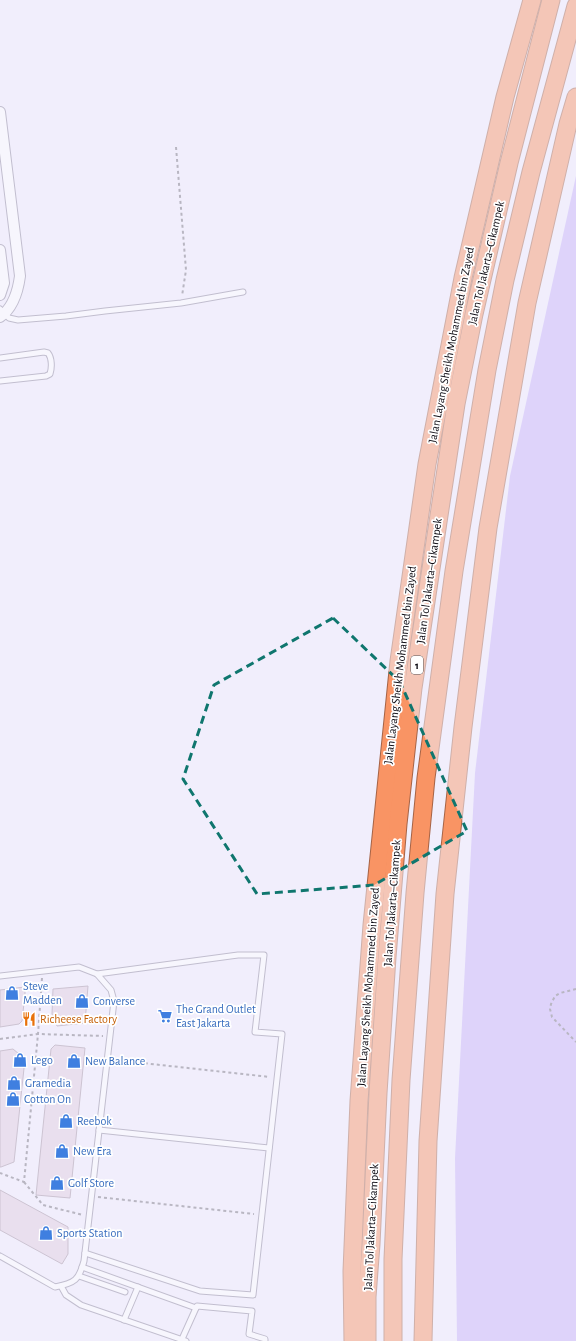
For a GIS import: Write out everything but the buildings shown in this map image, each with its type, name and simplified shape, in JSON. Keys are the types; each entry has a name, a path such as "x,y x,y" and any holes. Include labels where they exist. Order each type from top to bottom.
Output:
{"highway":[{"name":"Jalan Layang Sheikh Mohammed bin Zayed","path":"352,1341 352,1271 359,1101 372,925 399,661 427,464 463,278 505,97 532,0"},
{"name":"Jalan Tol Jakarta–Cikampek","path":"367,1341 367,1297 387,958 398,824 414,688 454,418 474,314 509,163 551,0"},
{"name":"Jalan Tol Jakarta–Cikampek","path":"393,1341 392,1259 400,1088 414,908 426,778 454,571 487,370 505,280 533,164 576,6"},
{"path":"423,1341 428,1133 445,894 463,727 488,528 528,303 568,124 576,97"}],"street":[{"path":"0,112 20,276 16,294 12,303 1,313"},
{"path":"0,250 4,283 0,295"}],"lane":[{"path":"1,313 13,320 66,316 180,303 243,292"},
{"path":"0,358 48,353 50,356 51,370 50,374 46,376 0,381"},
{"path":"0,976 79,968 97,974 238,955 264,955 255,1032 282,1034 253,1295 200,1291 85,1253"},
{"path":"0,1256 55,1287 68,1285 79,1276 85,1253 90,1216 114,1001 111,990 97,974"},
{"path":"100,1130 269,1148"},
{"path":"82,1267 196,1308 197,1306 252,1311 249,1334 265,1339 265,1341"},
{"path":"79,1276 125,1292"},
{"path":"61,1286 66,1295 81,1305 184,1340 196,1308"},
{"path":"124,1320 138,1287"}],"path":[{"path":"176,147 186,270 180,303"},
{"path":"24,1182 38,1034 42,972"},
{"path":"576,989 560,993 556,996 550,1009 552,1017 576,1042"},
{"path":"0,1039 38,1034 110,1036"},
{"path":"108,1060 277,1078"},
{"path":"0,1173 24,1182 43,1205 90,1216"},
{"path":"92,1196 262,1215"}],"highlighted area":[{"path":"333,618 400,682 467,831 374,885 257,894 183,779 214,685"}],"shaded area":[{"path":"576,176 576,1341 457,1341 455,1158 475,773 510,476"}],"place":[{"name":"Steve Madden","path":"12,993"},
{"name":"Converse","path":"82,1001"},
{"name":"The Grand Outlet East Jakarta","path":"165,1016"},
{"name":"Richeese Factory","path":"29,1019"},
{"name":"Lego","path":"20,1060"},
{"name":"New Balance","path":"74,1061"},
{"name":"Gramedia","path":"14,1083"},
{"name":"Cotton On","path":"13,1099"},
{"name":"Reebok","path":"66,1121"},
{"name":"New Era","path":"62,1151"},
{"name":"Golf Store","path":"57,1183"},
{"name":"Sports Station","path":"46,1233"}]}
